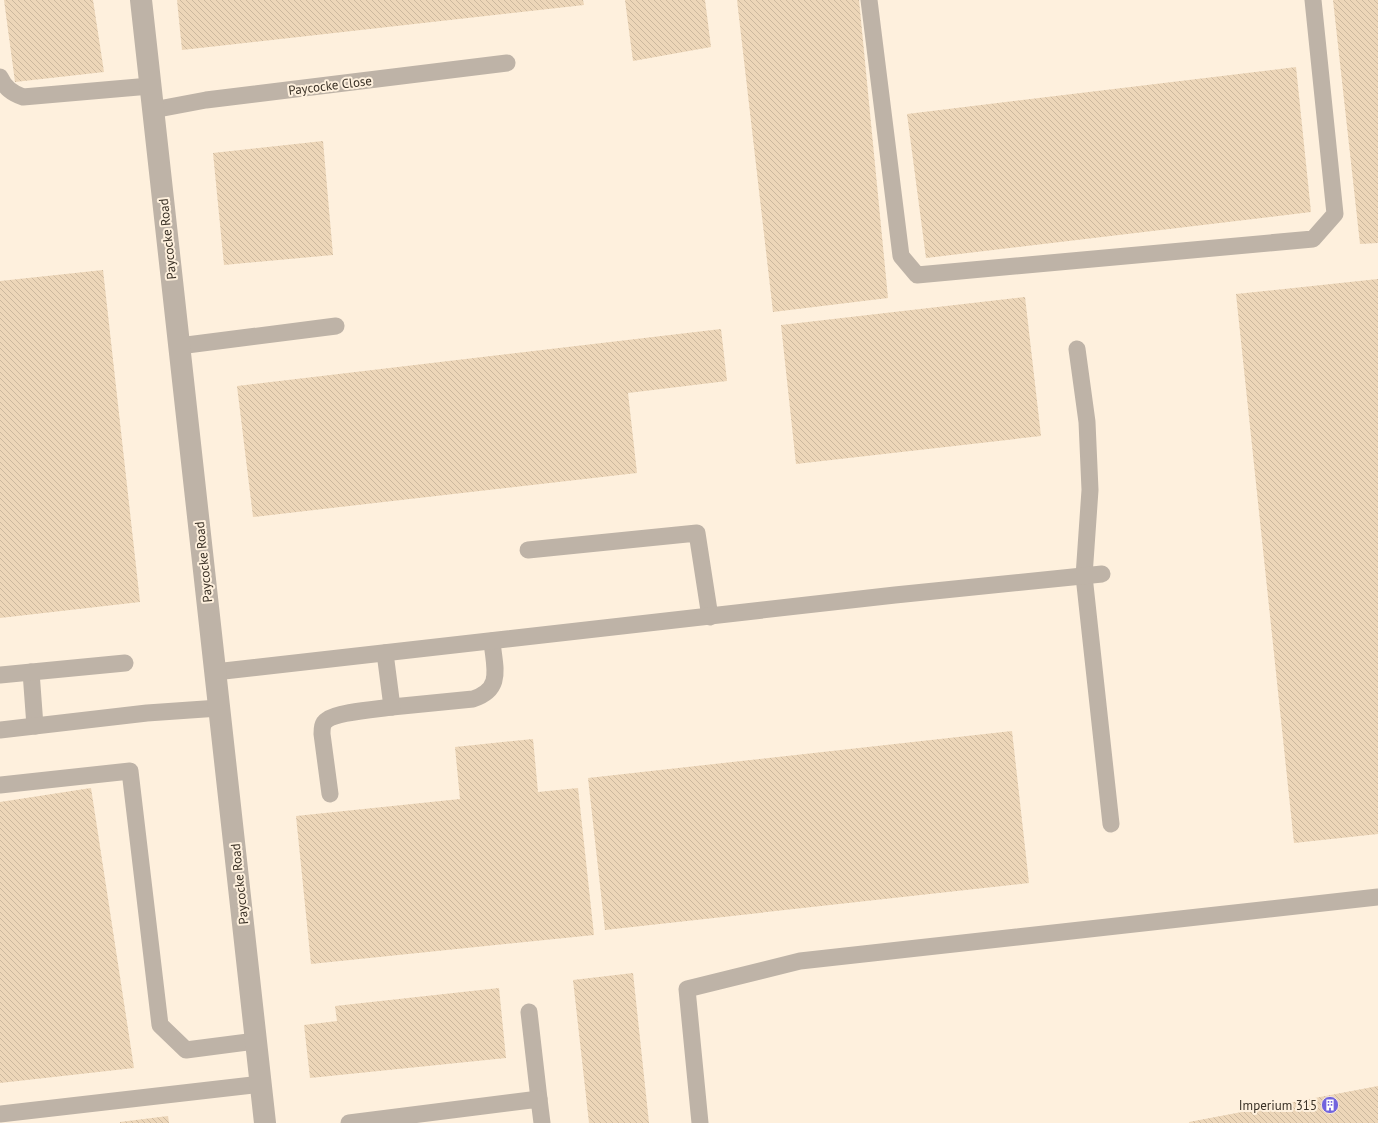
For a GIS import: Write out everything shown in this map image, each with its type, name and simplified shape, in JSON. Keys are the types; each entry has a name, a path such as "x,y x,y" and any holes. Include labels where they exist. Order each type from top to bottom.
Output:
{"street":[{"name":"Paycocke Road","path":"141,0 265,1123"}],"lane":[{"path":"869,0 901,256 917,275 1313,239 1335,214 1313,0"},
{"name":"Paycocke Close","path":"153,110 206,100 507,63"},
{"path":"0,77 4,85 13,93 23,97 150,86"},
{"path":"179,346 336,326"},
{"path":"1077,349 1087,422 1090,490 1084,576 1111,824"},
{"path":"528,550 697,534 710,617"},
{"path":"215,672 895,595 1102,574"},
{"path":"330,794 322,726 327,719 338,715 392,707 473,699 482,696 492,688 495,677 492,641"},
{"path":"385,653 392,707"},
{"path":"0,675 125,663"},
{"path":"31,672 35,726"},
{"path":"0,730 147,713 219,708"},
{"path":"0,785 130,771 160,1025 186,1050 256,1041"},
{"path":"700,1123 687,989 800,961 1378,897"},
{"path":"529,1012 542,1123"},
{"path":"0,1114 261,1084"},
{"path":"349,1123 539,1099"}],"building":[{"path":"4,0 93,0 104,72 15,82"},
{"path":"177,0 583,0 584,5 182,50"},
{"path":"625,0 705,0 711,47 633,61"},
{"path":"737,0 859,0 888,298 773,312"},
{"path":"1333,0 1378,0 1378,243 1360,244"},
{"path":"1296,67 1311,212 926,258 907,114"},
{"path":"323,141 333,255 224,265 213,153"},
{"path":"103,270 140,602 0,618 0,281"},
{"path":"1378,279 1378,834 1294,843 1236,294"},
{"path":"1025,297 1041,436 796,464 781,325"},
{"path":"721,329 727,381 628,393 637,473 253,517 237,386"},
{"path":"1012,731 1029,883 605,930 588,778"},
{"path":"533,739 538,792 578,788 594,935 311,964 296,816 460,799 455,747"},
{"path":"91,788 134,1068 0,1083 0,802"},
{"path":"633,973 649,1123 589,1123 573,980"},
{"path":"499,988 506,1058 310,1078 304,1025 337,1021 335,1006"},
{"name":"Imperium 315","path":"1378,1086 1378,1123 1189,1123 1189,1122"},
{"path":"168,1116 169,1123 120,1123 120,1122"}],"place":[{"name":"Imperium 315","path":"1330,1105"}]}
